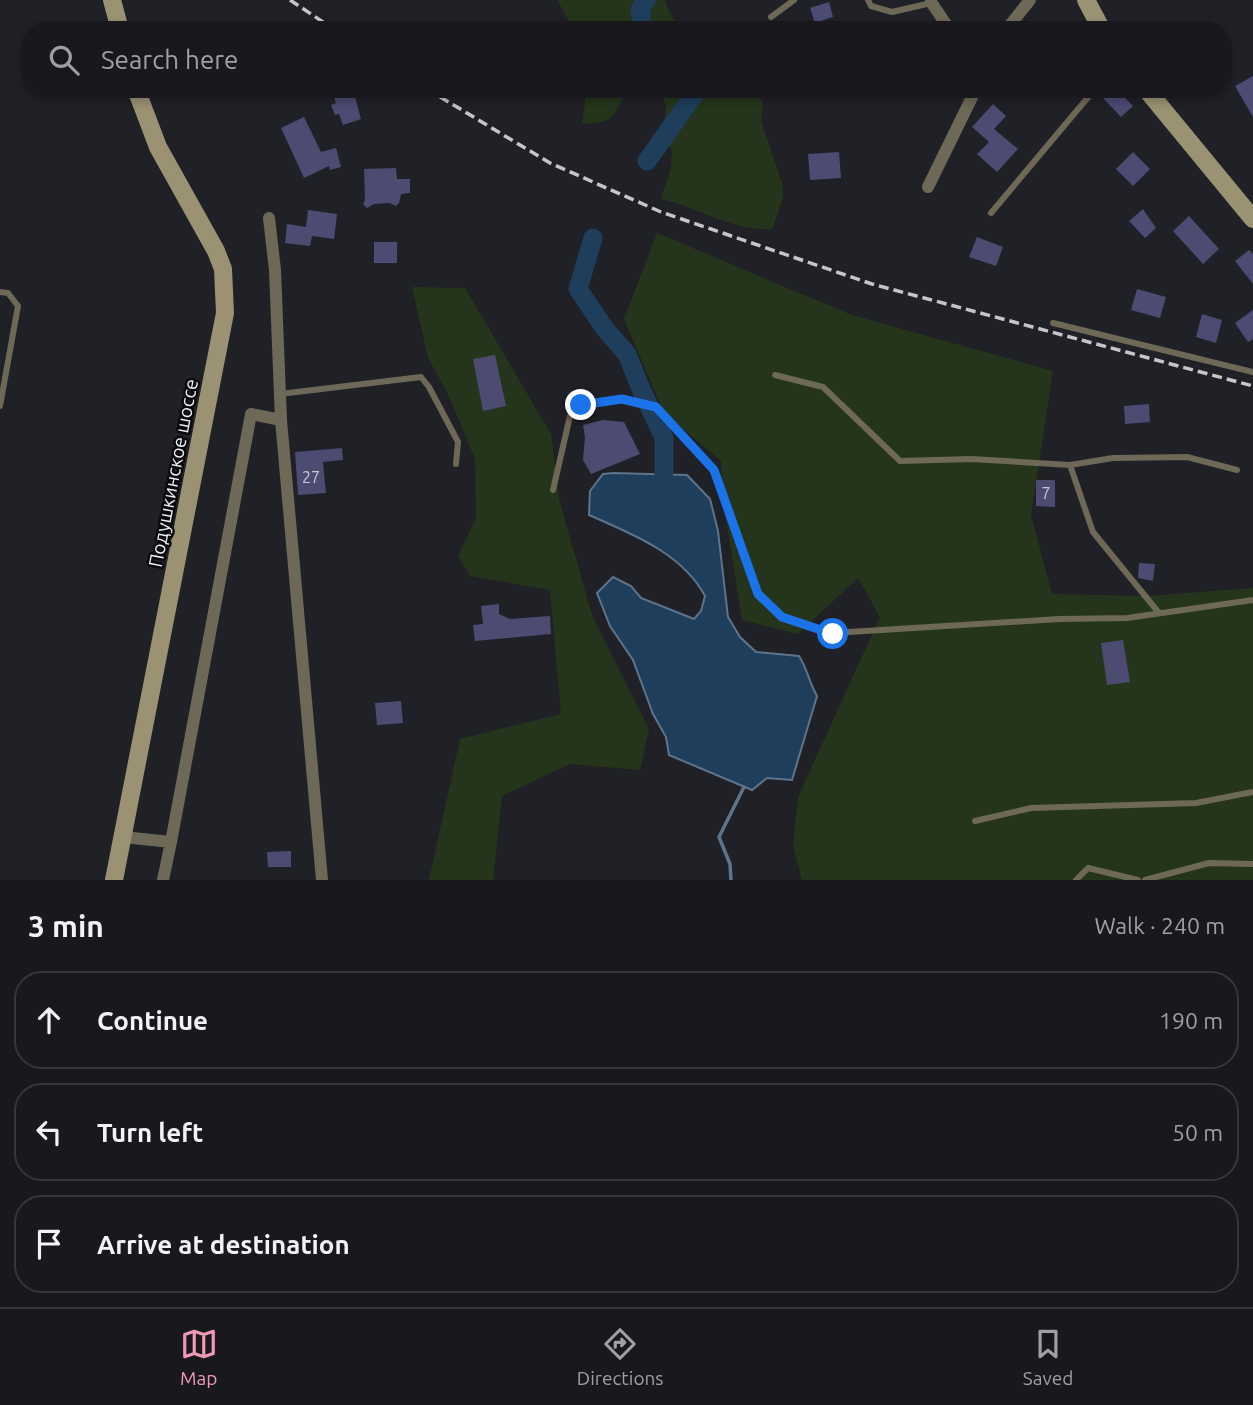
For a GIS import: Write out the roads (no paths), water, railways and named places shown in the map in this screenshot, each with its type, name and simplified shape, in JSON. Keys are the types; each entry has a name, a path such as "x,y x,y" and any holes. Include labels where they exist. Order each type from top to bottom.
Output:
{"main road":[{"path":"112,0 118,21"},
{"path":"1086,0 1097,21"},
{"name":"Подушкинское шоссе","path":"114,880 214,375 225,302 223,269 216,251 158,147 139,98"},
{"path":"1153,98 1253,219"}],"street":[{"path":"1012,21 1030,0"},
{"path":"931,2 944,21"},
{"path":"928,187 972,98"},
{"path":"270,218 275,271 281,420 322,880"},
{"path":"163,880 251,414 281,420"},
{"path":"123,837 171,842"}],"lane":[{"path":"771,17 794,0"},
{"path":"868,0 871,6 892,12 931,2"},
{"path":"991,213 1087,98"},
{"path":"0,292 8,293 18,306 0,406"},
{"path":"1053,323 1253,372"},
{"path":"775,375 823,387 900,461 971,459 1070,465 1113,458 1187,457 1237,470"},
{"path":"280,394 421,377 458,442 456,464"},
{"path":"553,490 570,416 581,405 622,399 656,407 714,470 758,594 782,617 833,634 1059,619 1127,618 1253,600"},
{"path":"1070,465 1093,532 1159,613"},
{"path":"975,821 1031,808 1196,803 1253,792"},
{"path":"1145,880 1209,863 1253,864"},
{"path":"1076,880 1088,868 1138,880"}],"water":[{"path":"603,474 687,475 710,499 718,531 728,617 740,637 756,652 799,656 817,696 792,780 767,778 752,790 669,755 666,737 653,714 633,660 610,626 597,593 613,577 631,586 641,598 694,619 701,611 705,596 695,581 670,556 589,515 590,491"}],"waterway":[{"path":"642,21 640,10 646,0"},
{"path":"647,161 692,98"},
{"path":"593,238 578,289 605,329 627,354 664,438 664,474"},
{"path":"731,880 730,864 719,837 744,787"}],"railway":[{"path":"290,0 322,21"},
{"path":"442,98 550,163 661,212 872,284 1253,386"}]}
